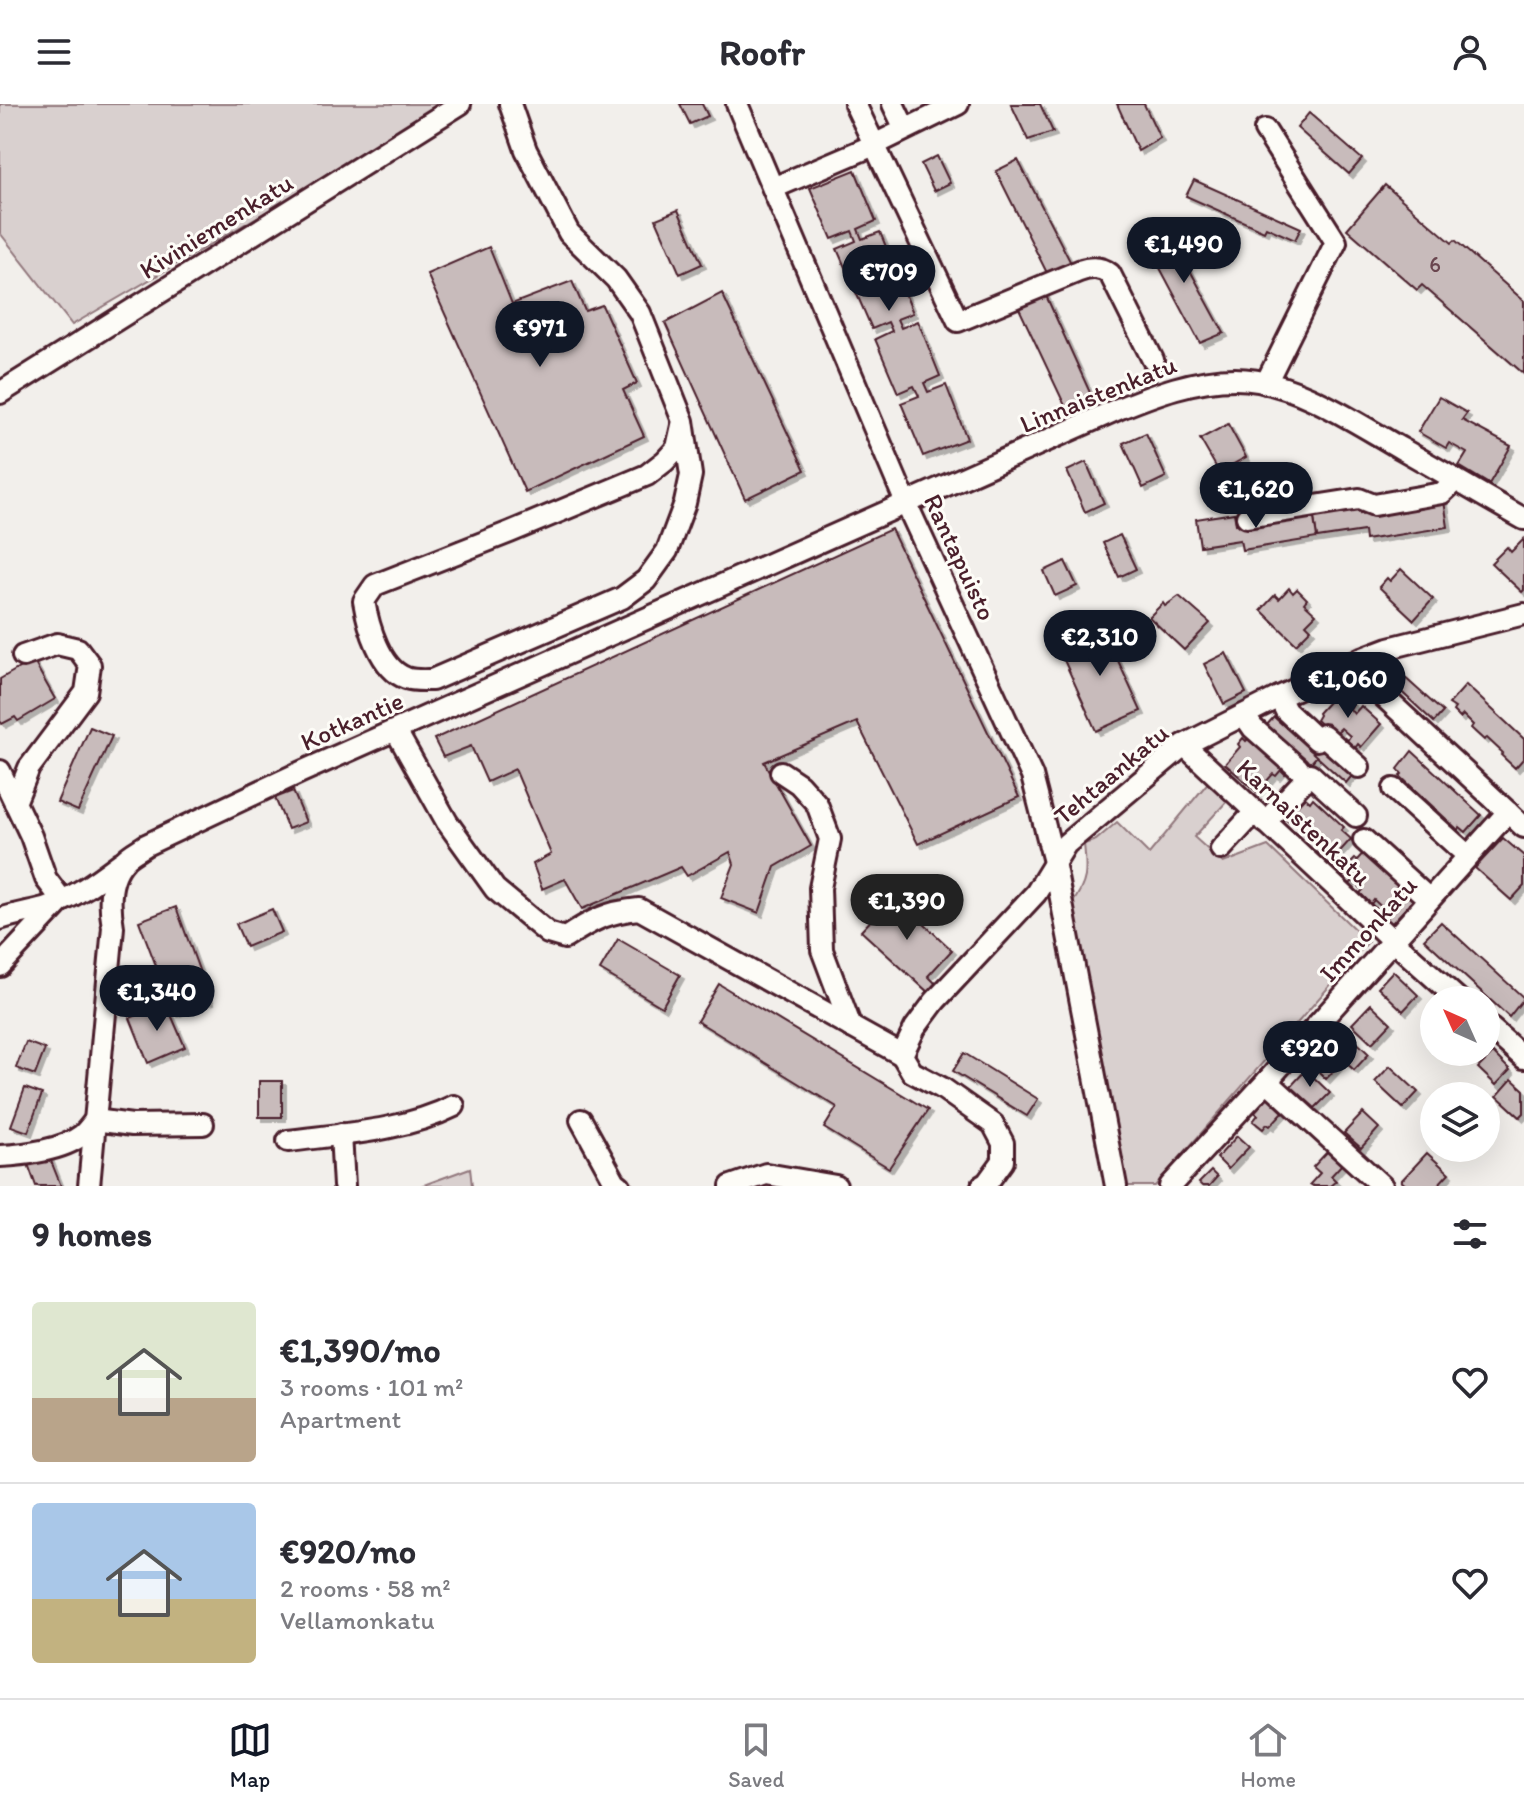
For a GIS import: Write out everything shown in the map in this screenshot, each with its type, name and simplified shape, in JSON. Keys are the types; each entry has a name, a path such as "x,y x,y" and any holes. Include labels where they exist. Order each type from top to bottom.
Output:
{"street":[{"name":"Kiviniemenkatu","path":"0,393 460,104"},
{"path":"510,104 526,150 569,233 616,279 640,313 683,421 691,475 685,503 667,551 646,580 622,598 432,680 405,678 385,662 368,622 364,601 375,585 647,475 677,448 683,421"},
{"name":"Rantapuisto","path":"737,104 906,503 1032,776 1054,862 1116,1186"},
{"path":"855,104 958,321 1079,271 1098,268 1110,274 1153,360"},
{"path":"893,104 905,129"},
{"path":"773,188 874,145 958,104"},
{"path":"1265,130 1336,242 1266,383"},
{"name":"Linnaistenkatu","path":"906,503 1152,395 1208,381 1235,379 1281,387 1344,416 1524,519"},
{"path":"1247,517 1359,499 1374,505 1442,493 1456,480"},
{"name":"Kotkantie","path":"62,900 89,887 146,845 301,772 906,503"},
{"name":"Tehtaankatu","path":"902,1055 915,1028 935,1001 1036,893 1066,844 1184,745 1360,659 1389,648 1524,614"},
{"path":"15,803 29,768 86,692 90,665 78,649 57,644 23,656"},
{"path":"1360,659 1369,683 1524,827"},
{"path":"1279,697 1286,711 1317,740 1323,735 1359,767"},
{"path":"1244,715 1253,728 1298,768"},
{"path":"396,731 447,822 495,889 548,933 565,938 592,920 617,911 639,909 902,1055 912,1072 942,1088 993,1124 1003,1143 1003,1161 982,1186"},
{"name":"Karnaistenkatu","path":"1184,745 1443,986"},
{"path":"0,771 31,836 46,879 62,900"},
{"path":"781,772 799,784 817,804 830,839 820,888 822,950 851,1027"},
{"path":"1221,849 1310,774 1356,816"},
{"path":"1394,789 1468,856"},
{"name":"Immonkatu","path":"1170,1186 1508,812"},
{"path":"1364,840 1429,899"},
{"path":"89,1186 113,927 111,894 115,876 125,860"},
{"path":"0,919 45,908 62,900"},
{"path":"0,966 62,900"},
{"path":"1500,1037 1524,1058"},
{"path":"1267,1081 1382,1186"},
{"path":"288,1141 368,1131 433,1117 454,1106"},
{"path":"95,1120 132,1125 203,1124"},
{"path":"0,1156 21,1155 57,1146 81,1136 95,1120"},
{"path":"581,1120 620,1186"},
{"path":"341,1134 344,1186"},
{"path":"731,1186 766,1174 836,1186"}],"shaded area":[{"path":"0,104 443,104 72,325 0,233"},
{"path":"1210,780 1229,799 1194,837 1223,863 1268,846 1368,942 1155,1186 1124,1186 1071,905 1081,890 1085,876 1084,844 1096,840 1117,822 1149,854"},
{"path":"470,1168 472,1186 421,1186"}],"building":[{"path":"680,104 702,104 708,116 690,124"},
{"path":"1011,104 1040,104 1053,132 1028,140"},
{"path":"1117,104 1144,104 1160,138 1138,151"},
{"path":"1309,113 1362,159 1349,174 1297,128"},
{"path":"937,156 950,183 934,191 921,164"},
{"path":"1018,160 1072,265 1048,275 996,171"},
{"path":"855,170 876,221 858,229 862,239 880,232 913,313 897,319 901,328 918,321 940,376 924,383 928,392 946,385 967,439 923,456 901,403 919,396 914,386 898,393 875,339 892,331 888,322 872,329 837,249 856,241 852,231 832,239 810,188"},
{"path":"1194,180 1301,228 1295,240 1266,227 1264,231 1186,196"},
{"path":"1385,185 1452,243 1455,240 1524,301 1524,374 1422,285 1417,290 1347,229"},
{"path":"678,210 702,264 680,274 656,219"},
{"path":"1166,226 1224,333 1200,343 1144,238"},
{"path":"489,247 512,304 572,281 585,311 602,305 637,383 623,390 644,436 525,492 427,274"},
{"path":"1043,289 1092,397 1067,410 1016,302"},
{"path":"722,293 805,470 745,499 665,323"},
{"path":"1439,397 1467,413 1462,420 1511,446 1489,484 1459,466 1467,453 1449,443 1446,448 1418,432"},
{"path":"1228,424 1246,457 1219,472 1200,439"},
{"path":"1146,433 1166,477 1143,488 1123,443"},
{"path":"1086,462 1104,503 1085,512 1067,471"},
{"path":"1444,501 1448,527 1365,540 1364,531 1317,538 1313,512 1359,505 1360,514"},
{"path":"1313,512 1317,538 1242,550 1240,540 1200,546 1196,519 1234,513 1236,524"},
{"path":"891,529 1019,797 918,844 857,722 764,762 811,846 775,867 759,913 721,898 734,864 730,852 687,876 681,867 582,909 565,879 542,889 533,864 551,854 515,769 487,782 471,746 443,757 434,739"},
{"path":"1120,535 1136,569 1119,577 1103,543"},
{"path":"1524,539 1522,592 1491,563 1507,547 1511,552"},
{"path":"1065,561 1077,586 1055,596 1044,571"},
{"path":"1401,569 1433,599 1414,620 1379,587"},
{"path":"1289,588 1293,593 1297,589 1307,599 1304,603 1316,614 1306,624 1311,629 1296,644 1261,610 1275,595 1279,599"},
{"path":"1179,596 1210,623 1184,650 1149,617 1163,603 1165,606"},
{"path":"1100,621 1141,711 1096,731 1059,649 1089,636 1085,627"},
{"path":"1226,653 1246,693 1224,704 1204,664"},
{"path":"33,660 55,699 18,721 15,717 2,724 0,679"},
{"path":"1402,675 1443,712 1434,722 1393,684"},
{"path":"1466,685 1524,739 1524,758 1515,768 1487,738 1484,740 1471,728 1473,725 1463,715 1460,718 1453,711 1455,708 1449,704"},
{"path":"1338,691 1353,704 1350,709 1354,714 1361,706 1381,724 1361,747 1358,744 1355,748 1347,741 1350,736 1341,728 1331,734 1316,720 1318,713"},
{"path":"1274,717 1317,756 1308,766 1265,727"},
{"path":"90,727 112,736 78,811 57,802"},
{"path":"1252,735 1290,769 1285,774 1281,770 1276,776 1273,774 1257,792 1225,764 1240,747 1238,744 1243,738 1246,741"},
{"path":"1323,743 1355,772 1346,783 1313,753"},
{"path":"1412,751 1481,815 1466,832 1460,827 1458,830 1400,776 1402,774 1398,769"},
{"path":"293,791 306,822 288,829 275,798"},
{"path":"1301,794 1310,802 1313,798 1344,827 1341,830 1351,839 1332,860 1325,853 1327,851 1302,833 1304,831 1292,819 1289,821 1282,815"},
{"path":"1503,838 1524,856 1524,886 1511,900 1475,868"},
{"path":"1366,850 1417,896 1392,923 1384,916 1387,912 1374,900 1371,904 1360,893 1363,890 1342,877 1350,868 1348,866"},
{"path":"894,896 952,950 928,976 937,985 929,993 861,931"},
{"path":"176,907 210,1000 174,1013 139,921"},
{"path":"272,909 282,932 246,947 236,924"},
{"path":"1441,922 1524,998 1509,1017 1500,1009 1500,986 1475,986 1424,939"},
{"path":"618,939 680,975 662,1007 600,970"},
{"path":"1393,971 1418,995 1403,1011 1378,987"},
{"path":"719,984 928,1110 889,1168 824,1128 837,1107 697,1021"},
{"path":"166,1003 185,1047 148,1063 130,1018"},
{"path":"1371,1004 1391,1023 1372,1043 1352,1024"},
{"path":"1347,1033 1369,1054 1354,1070 1332,1050"},
{"path":"26,1042 45,1049 35,1075 16,1068"},
{"path":"1322,1051 1338,1066 1326,1079 1310,1063"},
{"path":"964,1053 1038,1099 1027,1116 953,1071"},
{"path":"1500,1060 1510,1070 1499,1082 1493,1082 1478,1068 1500,1066"},
{"path":"1390,1066 1418,1092 1403,1108 1375,1082"},
{"path":"1306,1070 1330,1093 1315,1108 1291,1086"},
{"path":"1512,1079 1524,1090 1524,1113 1520,1117 1500,1099 1500,1093"},
{"path":"259,1081 282,1081 282,1117 259,1117"},
{"path":"25,1088 42,1094 28,1132 11,1126"},
{"path":"1267,1096 1283,1112 1263,1129 1253,1121 1258,1115 1253,1111"},
{"path":"1363,1113 1379,1128 1361,1148 1344,1133"},
{"path":"1237,1136 1249,1147 1228,1169 1217,1158"},
{"path":"1329,1150 1343,1163 1331,1176 1336,1181 1330,1186 1313,1186 1310,1184 1320,1173 1313,1167"},
{"path":"49,1156 61,1186 36,1186 28,1164"},
{"path":"1420,1161 1437,1162 1449,1173 1437,1186 1407,1186 1401,1181"},
{"path":"1211,1171 1217,1177 1209,1186 1202,1186 1199,1183"}]}
